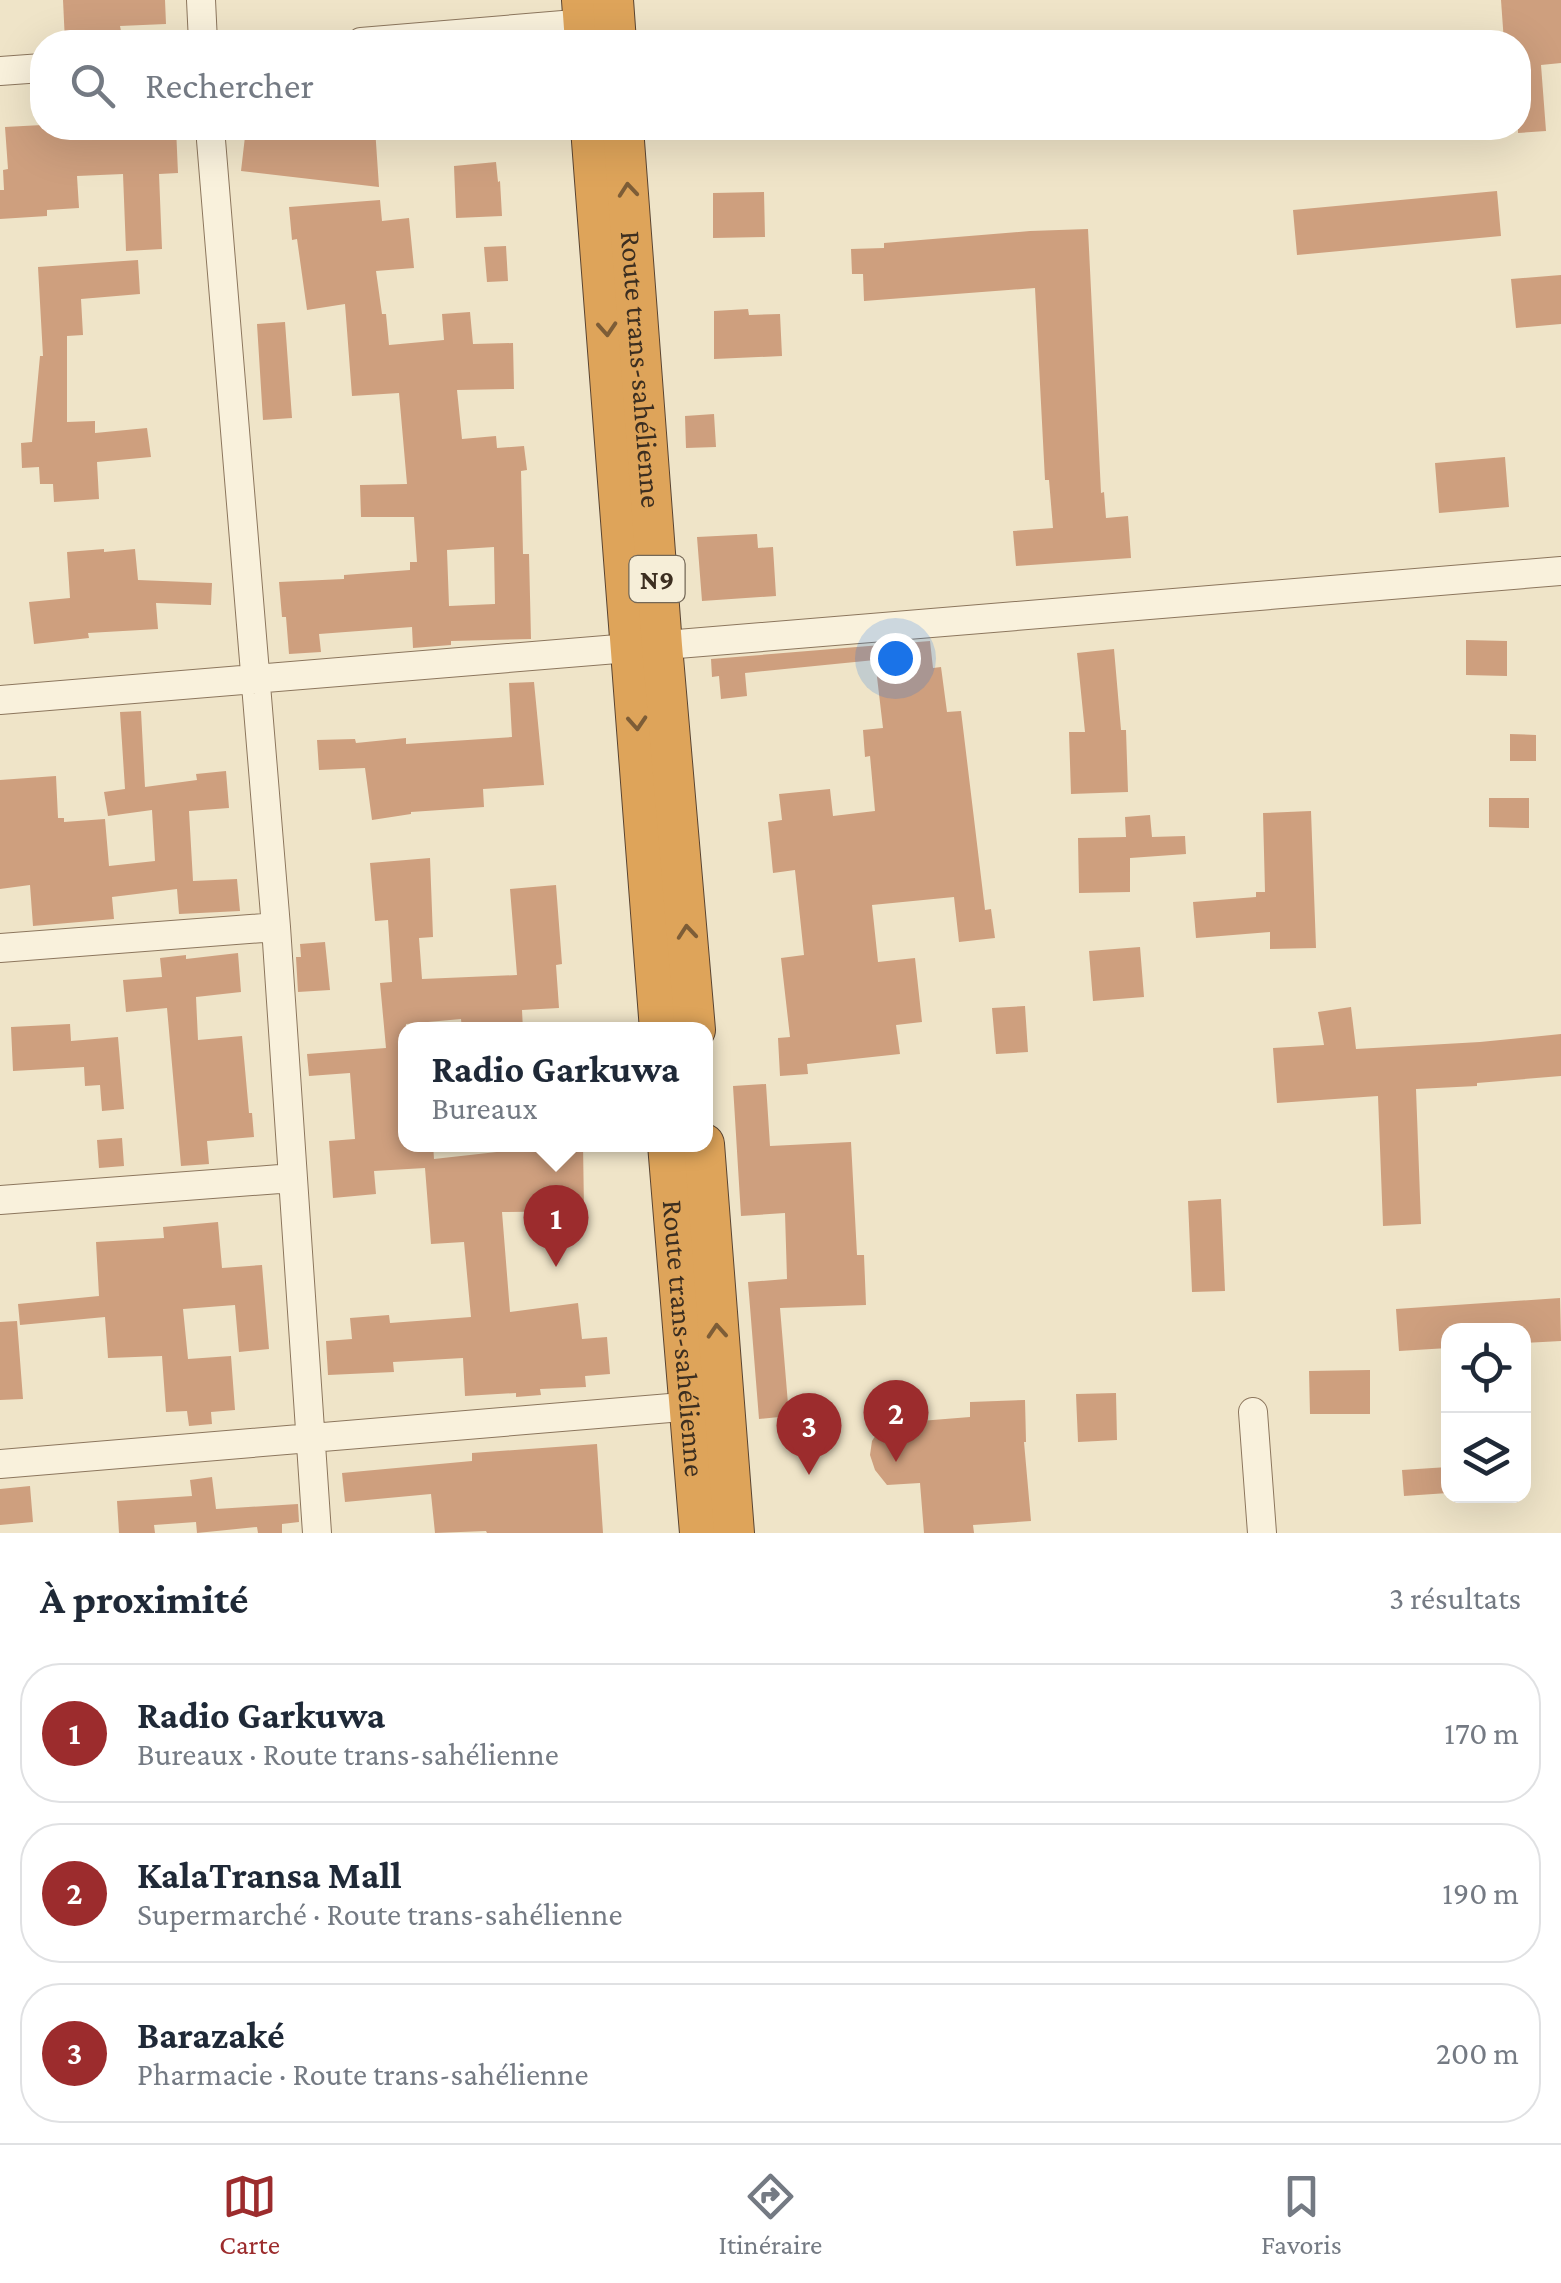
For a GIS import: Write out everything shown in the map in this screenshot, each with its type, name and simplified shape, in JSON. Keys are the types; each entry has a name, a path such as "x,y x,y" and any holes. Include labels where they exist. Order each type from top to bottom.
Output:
{"highway":[{"name":"Route trans-sahélienne","path":"592,140 647,647 694,1022"},
{"name":"Route trans-sahélienne","path":"624,140 660,1022"},
{"name":"Route trans-sahélienne","path":"669,1152 707,1405 734,1533"},
{"name":"Route trans-sahélienne","path":"700,1533 707,1405 718,1344 705,1152"}],"street":[{"path":"201,0 202,30"},
{"path":"504,30 599,22"},
{"path":"0,72 30,69"},
{"path":"211,140 276,927 316,1533"},
{"path":"0,700 1561,570"},
{"path":"0,948 276,927"},
{"path":"0,1200 294,1178"},
{"path":"0,1464 707,1405"},
{"path":"1252,1412 1262,1533"}],"building":[{"path":"63,0 165,0 166,24 120,26 121,30 64,30"},
{"path":"1501,0 1561,0 1561,63 1541,65 1546,131 1531,132 1531,30 1503,30"},
{"path":"30,126 30,140 177,140 178,173 159,174 162,249 126,251 123,174 77,176 79,208 47,210 47,216 0,219 3,170 8,169 5,127"},
{"path":"245,140 376,140 379,187 241,171"},
{"path":"496,162 502,216 456,218 454,166"},
{"path":"1497,191 1501,236 1297,255 1293,210"},
{"path":"764,192 765,237 713,238 713,193"},
{"path":"380,200 382,221 409,218 414,268 376,271 389,345 444,340 442,314 470,312 473,344 513,343 514,389 457,390 462,439 496,436 497,448 524,446 527,470 521,471 523,554 529,554 531,639 451,641 451,645 413,648 412,627 319,634 321,652 289,654 279,582 410,570 410,562 417,562 414,517 361,517 360,485 407,484 399,393 352,396 345,304 307,310 289,207","holes":["494,547 495,604 449,606 447,550"]},
{"path":"1088,229 1101,493 1104,492 1106,518 1128,516 1131,558 1016,566 1013,531 1053,528 1049,480 1045,480 1035,288 864,301 863,274 852,274 851,249 884,248 884,243"},
{"path":"506,246 508,281 487,282 484,247"},
{"path":"138,260 140,294 81,299 83,335 67,336 67,422 95,421 95,433 147,428 151,457 97,462 99,499 54,502 53,484 40,484 39,467 22,468 21,443 32,442 43,356 38,267"},
{"path":"1561,275 1561,324 1516,328 1511,279"},
{"path":"748,309 749,315 780,314 782,356 714,359 714,311"},
{"path":"285,322 292,418 263,420 257,324"},
{"path":"714,414 716,447 686,448 685,416"},
{"path":"1505,457 1509,507 1439,513 1435,463"},
{"path":"757,534 758,548 773,547 776,596 702,601 697,537"},
{"path":"135,549 138,580 212,583 211,605 156,603 158,629 88,633 89,638 34,644 29,602 70,598 67,552"},
{"path":"1466,640 1507,641 1507,676 1466,675"},
{"path":"930,641 933,668 941,667 947,712 961,711 985,910 991,909 995,938 959,942 954,897 872,905 878,962 915,958 922,1022 896,1025 900,1054 807,1064 808,1074 780,1076 778,1038 790,1037 781,958 804,955 795,870 773,873 768,822 782,820 779,794 830,789 833,816 875,811 870,756 865,757 863,730 883,728 875,660 745,673 747,696 721,699 719,676 712,677 711,659"},
{"path":"1114,649 1121,730 1126,730 1128,792 1071,794 1069,732 1085,732 1077,653"},
{"path":"534,682 544,785 483,789 484,807 411,812 372,820 365,768 319,770 317,740 355,739 356,743 406,738 406,744 512,737 509,683"},
{"path":"141,711 145,787 197,780 196,774 226,771 229,808 189,811 193,881 237,879 240,911 179,914 177,889 112,897 114,919 33,926 30,885 0,889 0,780 56,776 58,818 64,818 64,822 105,819 109,866 155,861 152,810 108,816 104,792 125,789 120,712"},
{"path":"1510,734 1536,735 1536,761 1510,761"},
{"path":"1489,798 1529,798 1529,828 1489,827"},
{"path":"1311,811 1316,948 1270,949 1270,932 1196,938 1193,902 1256,897 1256,892 1265,892 1263,813"},
{"path":"1150,815 1152,837 1185,836 1186,854 1130,858 1130,892 1079,893 1078,838 1126,837 1125,817"},
{"path":"430,858 433,937 419,938 422,979 517,975 510,889 556,885 562,964 556,965 559,1008 522,1010 523,1022 461,1019 398,1022 398,1152 434,1152 434,1159 496,1152 583,1152 584,1211 502,1212 510,1312 578,1303 582,1339 607,1337 610,1374 585,1376 586,1387 540,1389 541,1395 516,1397 516,1393 465,1396 463,1358 393,1362 394,1372 328,1375 326,1341 352,1339 350,1318 389,1315 390,1323 471,1317 464,1242 431,1244 425,1168 374,1171 376,1194 333,1198 329,1141 355,1139 350,1073 309,1076 307,1054 386,1048 380,983 392,982 388,920 375,921 370,863"},
{"path":"325,942 330,990 298,992 296,957 301,957 300,944"},
{"path":"1140,947 1144,997 1093,1001 1089,951"},
{"path":"238,953 241,992 196,997 198,1040 242,1036 254,1137 207,1141 209,1164 181,1166 167,1008 126,1012 123,980 162,977 160,958"},
{"path":"1025,1006 1028,1052 996,1054 992,1008"},
{"path":"1351,1007 1356,1049 1561,1034 1561,1076 1416,1089 1421,1224 1383,1226 1378,1096 1277,1103 1273,1048 1324,1045 1318,1012"},
{"path":"70,1024 71,1041 118,1037 124,1109 102,1111 100,1085 85,1086 84,1067 13,1071 11,1027"},
{"path":"766,1084 770,1146 851,1142 857,1255 864,1255 866,1305 780,1308 789,1416 759,1419 748,1282 787,1279 785,1213 741,1216 733,1086"},
{"path":"122,1138 124,1166 99,1168 97,1140"},
{"path":"1221,1199 1225,1291 1192,1292 1188,1201"},
{"path":"218,1222 222,1268 262,1265 269,1349 239,1352 235,1305 183,1309 188,1359 231,1356 235,1410 211,1412 212,1424 189,1426 187,1411 166,1412 162,1356 108,1358 105,1317 20,1325 18,1304 99,1296 96,1242 164,1238 163,1227"},
{"path":"1560,1298 1561,1341 1531,1343 1531,1323 1441,1323 1441,1348 1399,1351 1396,1309"},
{"path":"17,1321 23,1399 0,1400 0,1322"},
{"path":"1370,1370 1370,1414 1310,1414 1309,1371"},
{"path":"1116,1393 1117,1440 1078,1442 1076,1394"},
{"path":"1025,1400 1024,1442 1031,1521 973,1525 974,1533 924,1533 920,1483 887,1485 875,1470 870,1455 872,1441 883,1424 970,1417 970,1402"},
{"path":"597,1444 603,1533 435,1533 431,1494 345,1502 342,1473 472,1461 472,1453"},
{"path":"1441,1467 1441,1493 1404,1496 1402,1470"},
{"path":"212,1477 216,1509 298,1504 299,1522 282,1524 282,1533 258,1533 257,1527 197,1533 196,1522 154,1525 155,1533 119,1533 117,1501 192,1496 190,1480"},
{"path":"30,1486 33,1522 0,1525 0,1489"}],"place":[{"name":"Radio Garkuwa","path":"556,1267"},
{"name":"KalaTransa Mall","path":"896,1462"},
{"name":"Barazaké","path":"809,1475"}]}
